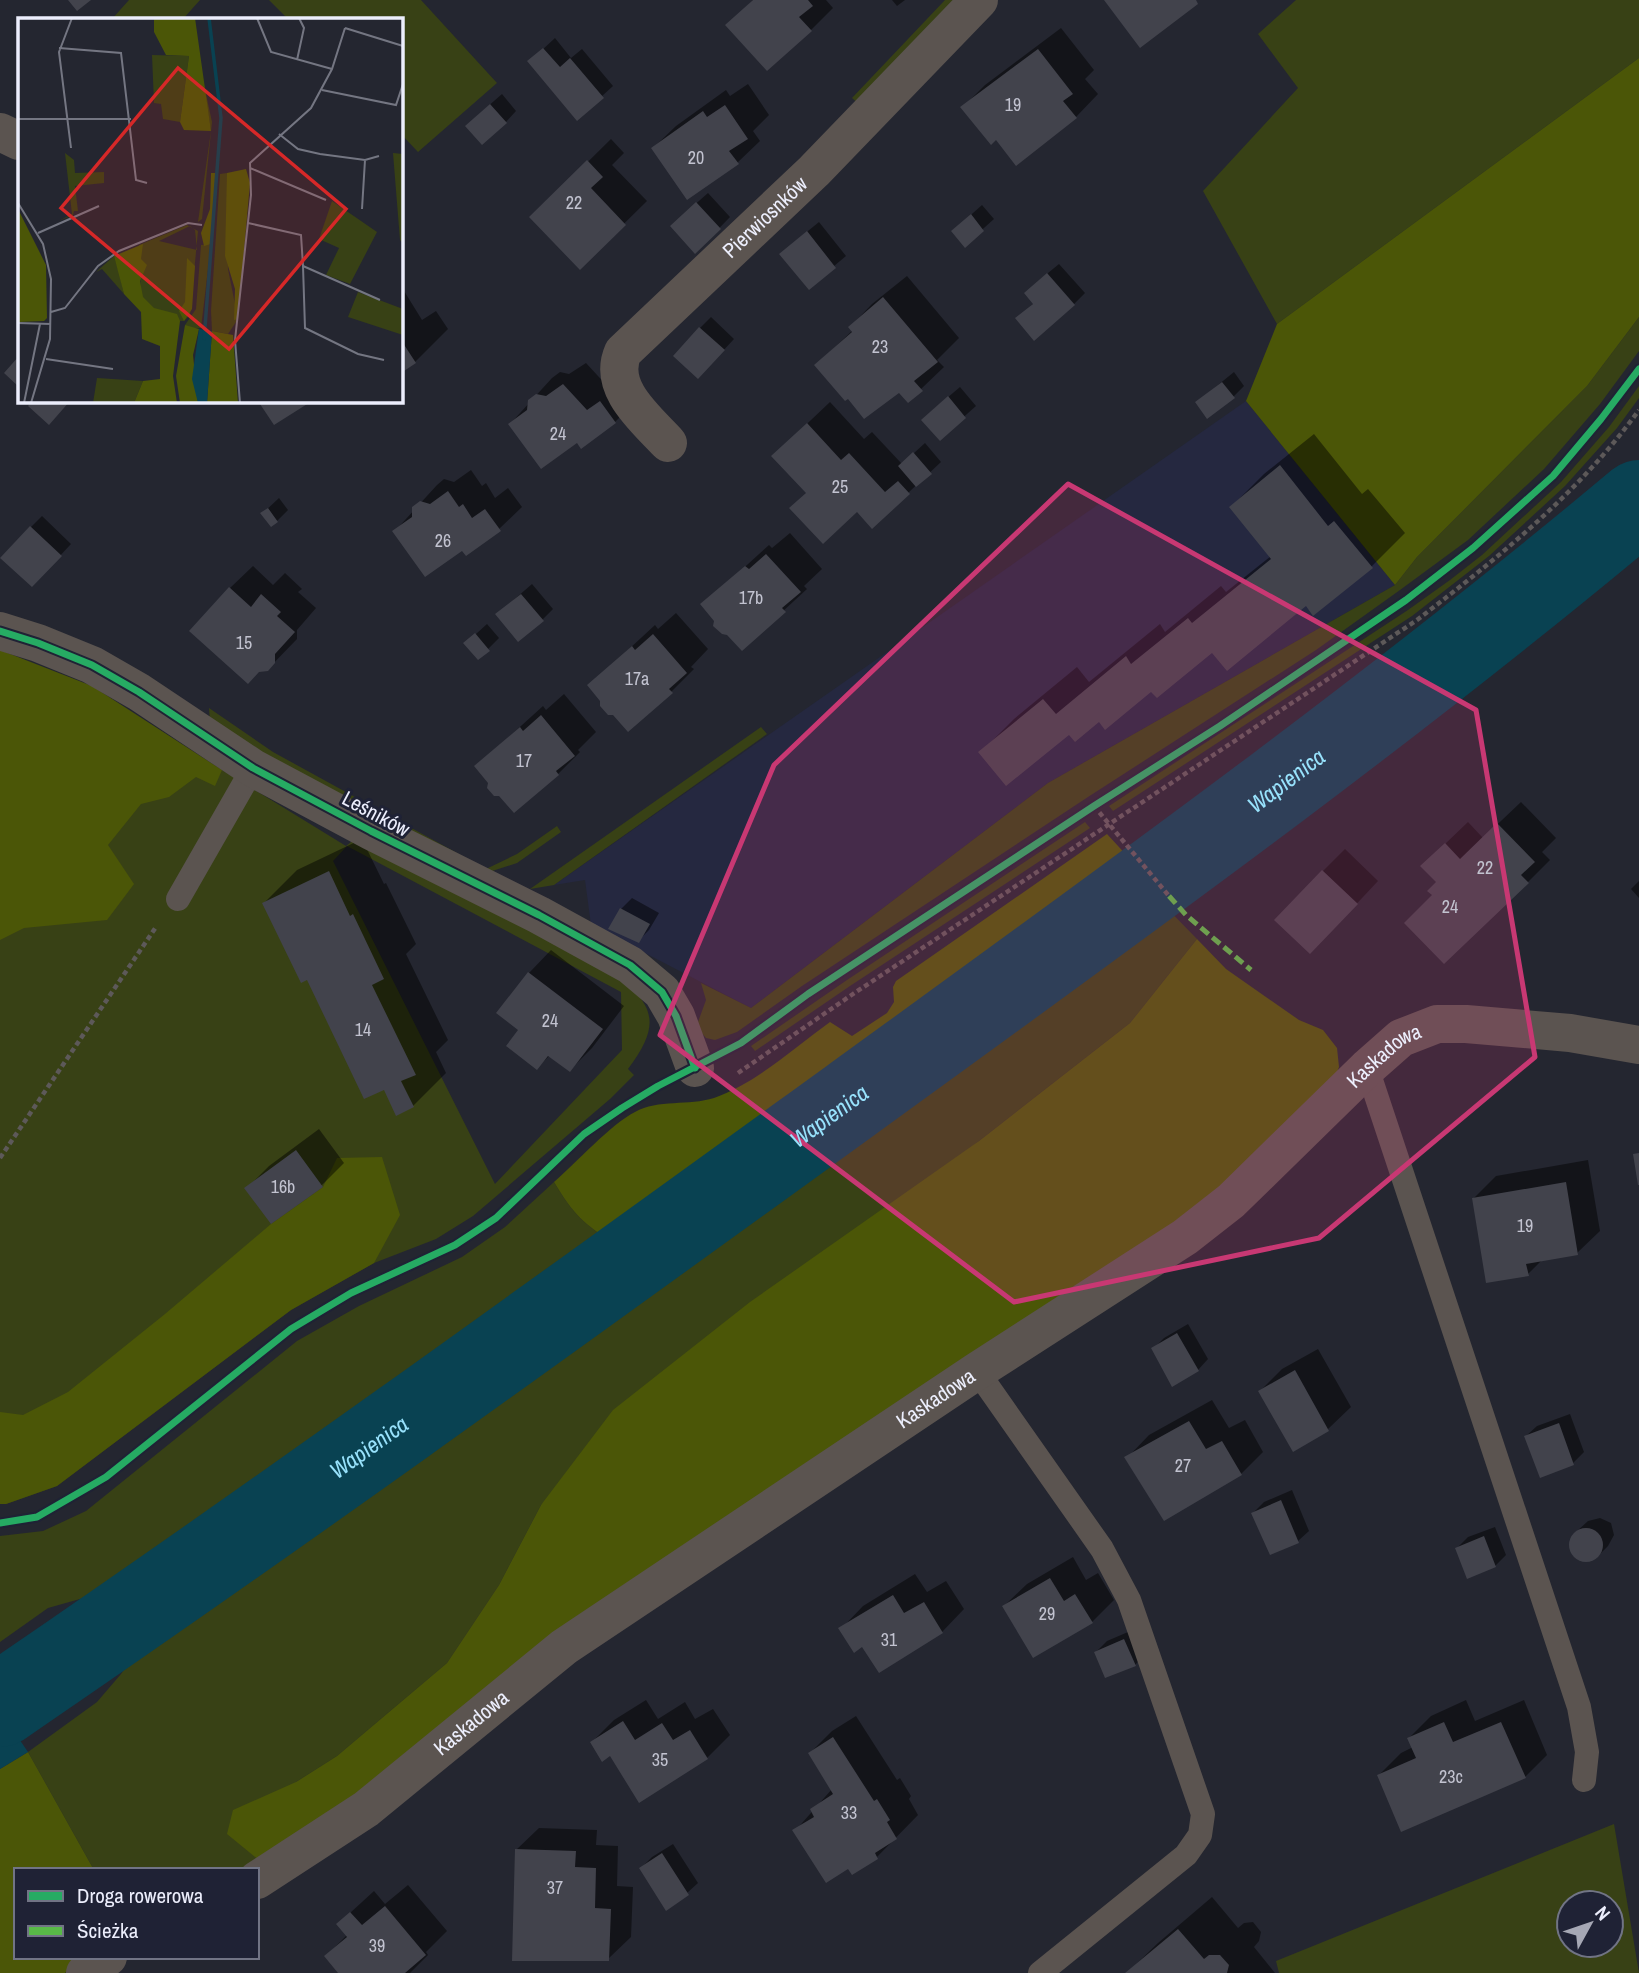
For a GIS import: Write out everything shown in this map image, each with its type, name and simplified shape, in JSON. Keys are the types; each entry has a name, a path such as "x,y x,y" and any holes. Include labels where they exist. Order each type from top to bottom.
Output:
{"street":[{"name":"Pierwiosnków","path":"668,443 632,404 624,390 618,374 618,363 623,352 814,171 979,0"},
{"path":"0,132 18,141"},
{"name":"Leśników","path":"0,631 93,665 139,692 253,768 370,831 539,915 630,965 662,992 676,1016 695,1068"},
{"name":"Kaskadowa","path":"259,1879 366,1809 564,1647 977,1371 1185,1237 1231,1201 1401,1038 1437,1024 1466,1024 1570,1033 1639,1045"},
{"path":"85,1973 105,1959"}],"lane":[{"path":"178,899 253,768"},
{"path":"1367,1068 1573,1685 1587,1752 1584,1780"},
{"path":"977,1371 1102,1549 1129,1600 1203,1814 1200,1835 1186,1855 1040,1973"}],"path":[{"path":"695,1068 718,1074 737,1074 853,994 1418,620 1488,566 1571,490 1624,431 1639,410"},
{"path":"1082,813 1105,799"},
{"path":"1094,806 1169,896"},
{"path":"0,1158 178,899"}],"highlighted area":[{"path":"1068,484 1476,710 1535,1057 1319,1238 1014,1302 660,1035 774,765"}],"shaded area":[{"path":"1246,401 1395,585 1048,783 751,1008 591,925 585,880 554,885"},
{"path":"0,1711 28,1752 0,1769"}],"green space":[{"path":"129,0 200,0 184,18 113,18"},
{"path":"269,0 421,0 497,83 418,152 402,135 402,18 287,18"},
{"path":"945,0 957,0 860,105 852,98"},
{"path":"1296,0 1639,0 1639,58 1277,324 1203,191 1298,88 1258,34"},
{"path":"1639,58 1639,317 1587,386 1417,557 1395,585 1246,401 1277,324"},
{"path":"1639,317 1639,351 1600,404 1544,469 1468,540 1316,650 1088,797 737,1032 715,1040 706,1038 699,1030 698,1022 706,1000 701,983 751,1008 1048,783 1395,585 1417,557 1587,386"},
{"path":"1639,386 1639,398 1617,428 1565,486 1489,556 1412,616 1113,811 1109,806 1408,610 1482,555 1561,482 1609,427"},
{"path":"0,650 92,686 222,770 215,786 196,777 169,797 141,804 108,845 134,884 107,920 24,928 0,940"},
{"path":"209,708 273,752 486,869 517,854 557,826 561,832 517,863 489,872 394,829 210,722"},
{"path":"761,727 767,734 554,885 530,889"},
{"path":"191,751 346,846 355,839 607,964 642,1001 650,1023 640,1051 628,1069 634,1075 610,1099 473,1216 436,1239 374,1263 291,1310 57,1486 0,1504 0,904","holes":["347,846 621,992 622,1050 495,1184 333,861"]},
{"path":"1085,822 1090,828 755,1051 751,1046 847,980"},
{"path":"1107,834 1142,872 615,1243 573,1211 554,1182 626,1118 654,1105 694,1102 730,1092 788,1054 830,1022 852,1036 887,1013 894,1002 893,987 896,981"},
{"path":"1154,895 1197,939 1130,1023 979,1141 541,1505 499,1585 447,1663 337,1756 296,1782 260,1861 246,1868 93,1868 28,1752 97,1702 121,1674 155,1625 393,1458"},
{"path":"1197,939 1226,969 1299,1020 1323,1030 1337,1048 1339,1067 1332,1086 1224,1191 260,1861 227,1834 233,1810 296,1782 337,1756 447,1663 499,1585 541,1505 613,1410 750,1302 979,1141 1130,1023"},
{"path":"382,1157 400,1215 374,1263 291,1310 57,1486 0,1504 0,1412 23,1415 68,1392 271,1224 323,1187 337,1158"},
{"path":"554,1182 580,1218 615,1243 126,1586 48,1608 0,1642 0,1536 43,1531 86,1511 297,1341 359,1306 462,1257 505,1227"},
{"path":"28,1752 93,1868 14,1868 14,1959 80,1959 65,1973 0,1973 0,1769"},
{"path":"1614,1824 1625,1889 1555,1889 1555,1959 1625,1959 1625,1890 1639,1973 1279,1973 1276,1961"}],"building":[{"path":"68,0 91,0 77,11"},
{"path":"753,0 808,0 813,6 799,17 812,31 767,71 725,25"},
{"path":"1104,0 1196,0 1198,4 1140,48"},
{"path":"543,48 560,67 570,58 604,98 577,121 527,61"},
{"path":"1038,49 1073,94 1063,101 1077,118 1016,166 996,140 991,145 960,107"},
{"path":"490,104 507,123 482,145 465,126"},
{"path":"725,105 748,139 729,151 739,164 687,200 651,148 703,111 707,117"},
{"path":"587,160 603,177 591,188 626,225 580,270 529,217"},
{"path":"696,202 721,229 695,254 670,226"},
{"path":"971,214 984,231 965,248 951,231"},
{"path":"807,231 836,268 809,290 779,254"},
{"path":"1047,273 1075,305 1034,341 1015,318 1033,304 1024,293"},
{"path":"883,297 938,362 914,381 923,391 908,403 899,393 864,419 814,365 852,332 848,327"},
{"path":"699,327 725,350 698,379 673,356"},
{"path":"402,342 416,363 402,372"},
{"path":"18,357 18,386 4,373"},
{"path":"1222,382 1235,398 1207,419 1195,402"},
{"path":"563,384 587,410 600,401 616,423 581,449 577,443 541,469 508,424 527,410 528,400 536,394 546,396"},
{"path":"948,396 966,418 940,441 921,420"},
{"path":"31,402 69,402 49,425 28,406"},
{"path":"259,402 310,402 274,425"},
{"path":"807,423 841,460 849,453 885,492 898,481 910,494 872,529 857,512 823,544 789,508 806,493 771,456"},
{"path":"913,452 932,474 916,487 898,466"},
{"path":"1280,465 1328,526 1334,521 1373,568 1313,616 1306,606 1227,671 1212,653 1157,698 1151,692 1105,730 1099,722 1075,742 1069,735 1006,786 978,752 1043,699 1056,714 1126,656 1131,664 1188,618 1192,623 1271,559 1229,507"},
{"path":"448,491 459,507 463,504 472,518 485,509 501,531 466,556 462,551 425,577 392,531 412,517 412,507 420,501 430,504"},
{"path":"268,508 278,522 271,527 260,513"},
{"path":"30,526 62,556 32,587 0,558"},
{"path":"766,554 801,592 782,608 786,612 742,651 727,635 713,626 714,621 700,604 745,566 749,569"},
{"path":"229,587 251,607 261,594 281,612 277,616 295,632 275,654 275,663 268,671 259,672 248,684 189,631"},
{"path":"521,594 544,621 518,642 495,614"},
{"path":"475,633 490,651 478,660 463,643"},
{"path":"653,634 687,673 669,689 673,693 628,732 613,715 608,715 600,706 600,701 587,685 632,646 635,650"},
{"path":"541,715 575,756 556,771 559,775 514,813 499,796 494,796 487,788 488,783 474,766 520,727 523,731"},
{"path":"1497,823 1535,862 1521,875 1529,883 1444,964 1404,923 1432,895 1427,891 1436,882 1420,866 1445,843 1460,859"},
{"path":"1322,870 1358,904 1310,954 1274,920"},
{"path":"329,871 384,979 372,985 416,1075 401,1081 414,1107 396,1116 384,1090 364,1099 307,980 301,983 262,903"},
{"path":"620,908 650,924 639,943 608,929"},
{"path":"528,972 603,1029 570,1072 548,1056 537,1070 506,1046 518,1030 496,1013"},
{"path":"296,1150 323,1187 271,1224 244,1188"},
{"path":"1639,1153 1639,1185 1638,1185 1633,1154"},
{"path":"1566,1182 1578,1255 1526,1264 1529,1276 1486,1283 1472,1198"},
{"path":"1177,1333 1199,1371 1172,1387 1151,1348"},
{"path":"1295,1370 1329,1431 1293,1452 1258,1391"},
{"path":"1189,1421 1206,1449 1222,1441 1242,1475 1164,1521 1124,1457"},
{"path":"1559,1423 1574,1465 1540,1478 1524,1436"},
{"path":"1281,1500 1299,1543 1270,1555 1251,1513"},
{"path":"1586,1528 1598,1533 1603,1545 1598,1557 1586,1562 1574,1557 1569,1545 1574,1533"},
{"path":"1484,1536 1496,1567 1467,1579 1455,1548"},
{"path":"1050,1578 1064,1601 1075,1594 1093,1623 1033,1658 1002,1606"},
{"path":"893,1595 904,1613 924,1602 943,1633 879,1673 862,1647 854,1653 838,1628"},
{"path":"1124,1639 1136,1666 1105,1678 1094,1652"},
{"path":"623,1721 635,1740 662,1723 673,1740 690,1730 708,1759 639,1803 610,1756 602,1762 590,1742"},
{"path":"1444,1722 1453,1742 1501,1722 1526,1778 1401,1832 1377,1775 1416,1758 1407,1738"},
{"path":"833,1737 874,1801 877,1799 890,1820 887,1822 897,1839 875,1853 878,1859 852,1875 848,1869 826,1883 792,1830 814,1817 810,1809 833,1794 808,1753"},
{"path":"515,1849 576,1851 575,1867 596,1868 595,1908 611,1909 609,1961 512,1961"},
{"path":"662,1853 689,1895 666,1911 639,1868"},
{"path":"385,1906 426,1955 405,1973 338,1973 324,1956 347,1937 336,1924 350,1912 362,1925"},
{"path":"1178,1929 1204,1959 1209,1955 1220,1955 1229,1965 1227,1973 1125,1973"}],"waterway":[{"name":"Wapienica","path":"0,1705 427,1406 1150,882 1447,658 1639,502"}],"marked path":[{"path":"1169,896 1186,915 1251,970"}],"cycle path":[{"path":"0,1523 37,1517 106,1477 291,1329 351,1293 455,1245 496,1218 584,1134 622,1108 741,1043 808,994 1220,726 1406,600 1473,548 1553,476 1639,369"},
{"path":"0,631 92,665 139,692 253,768 539,915 630,965 662,992 676,1016 695,1068"}]}
